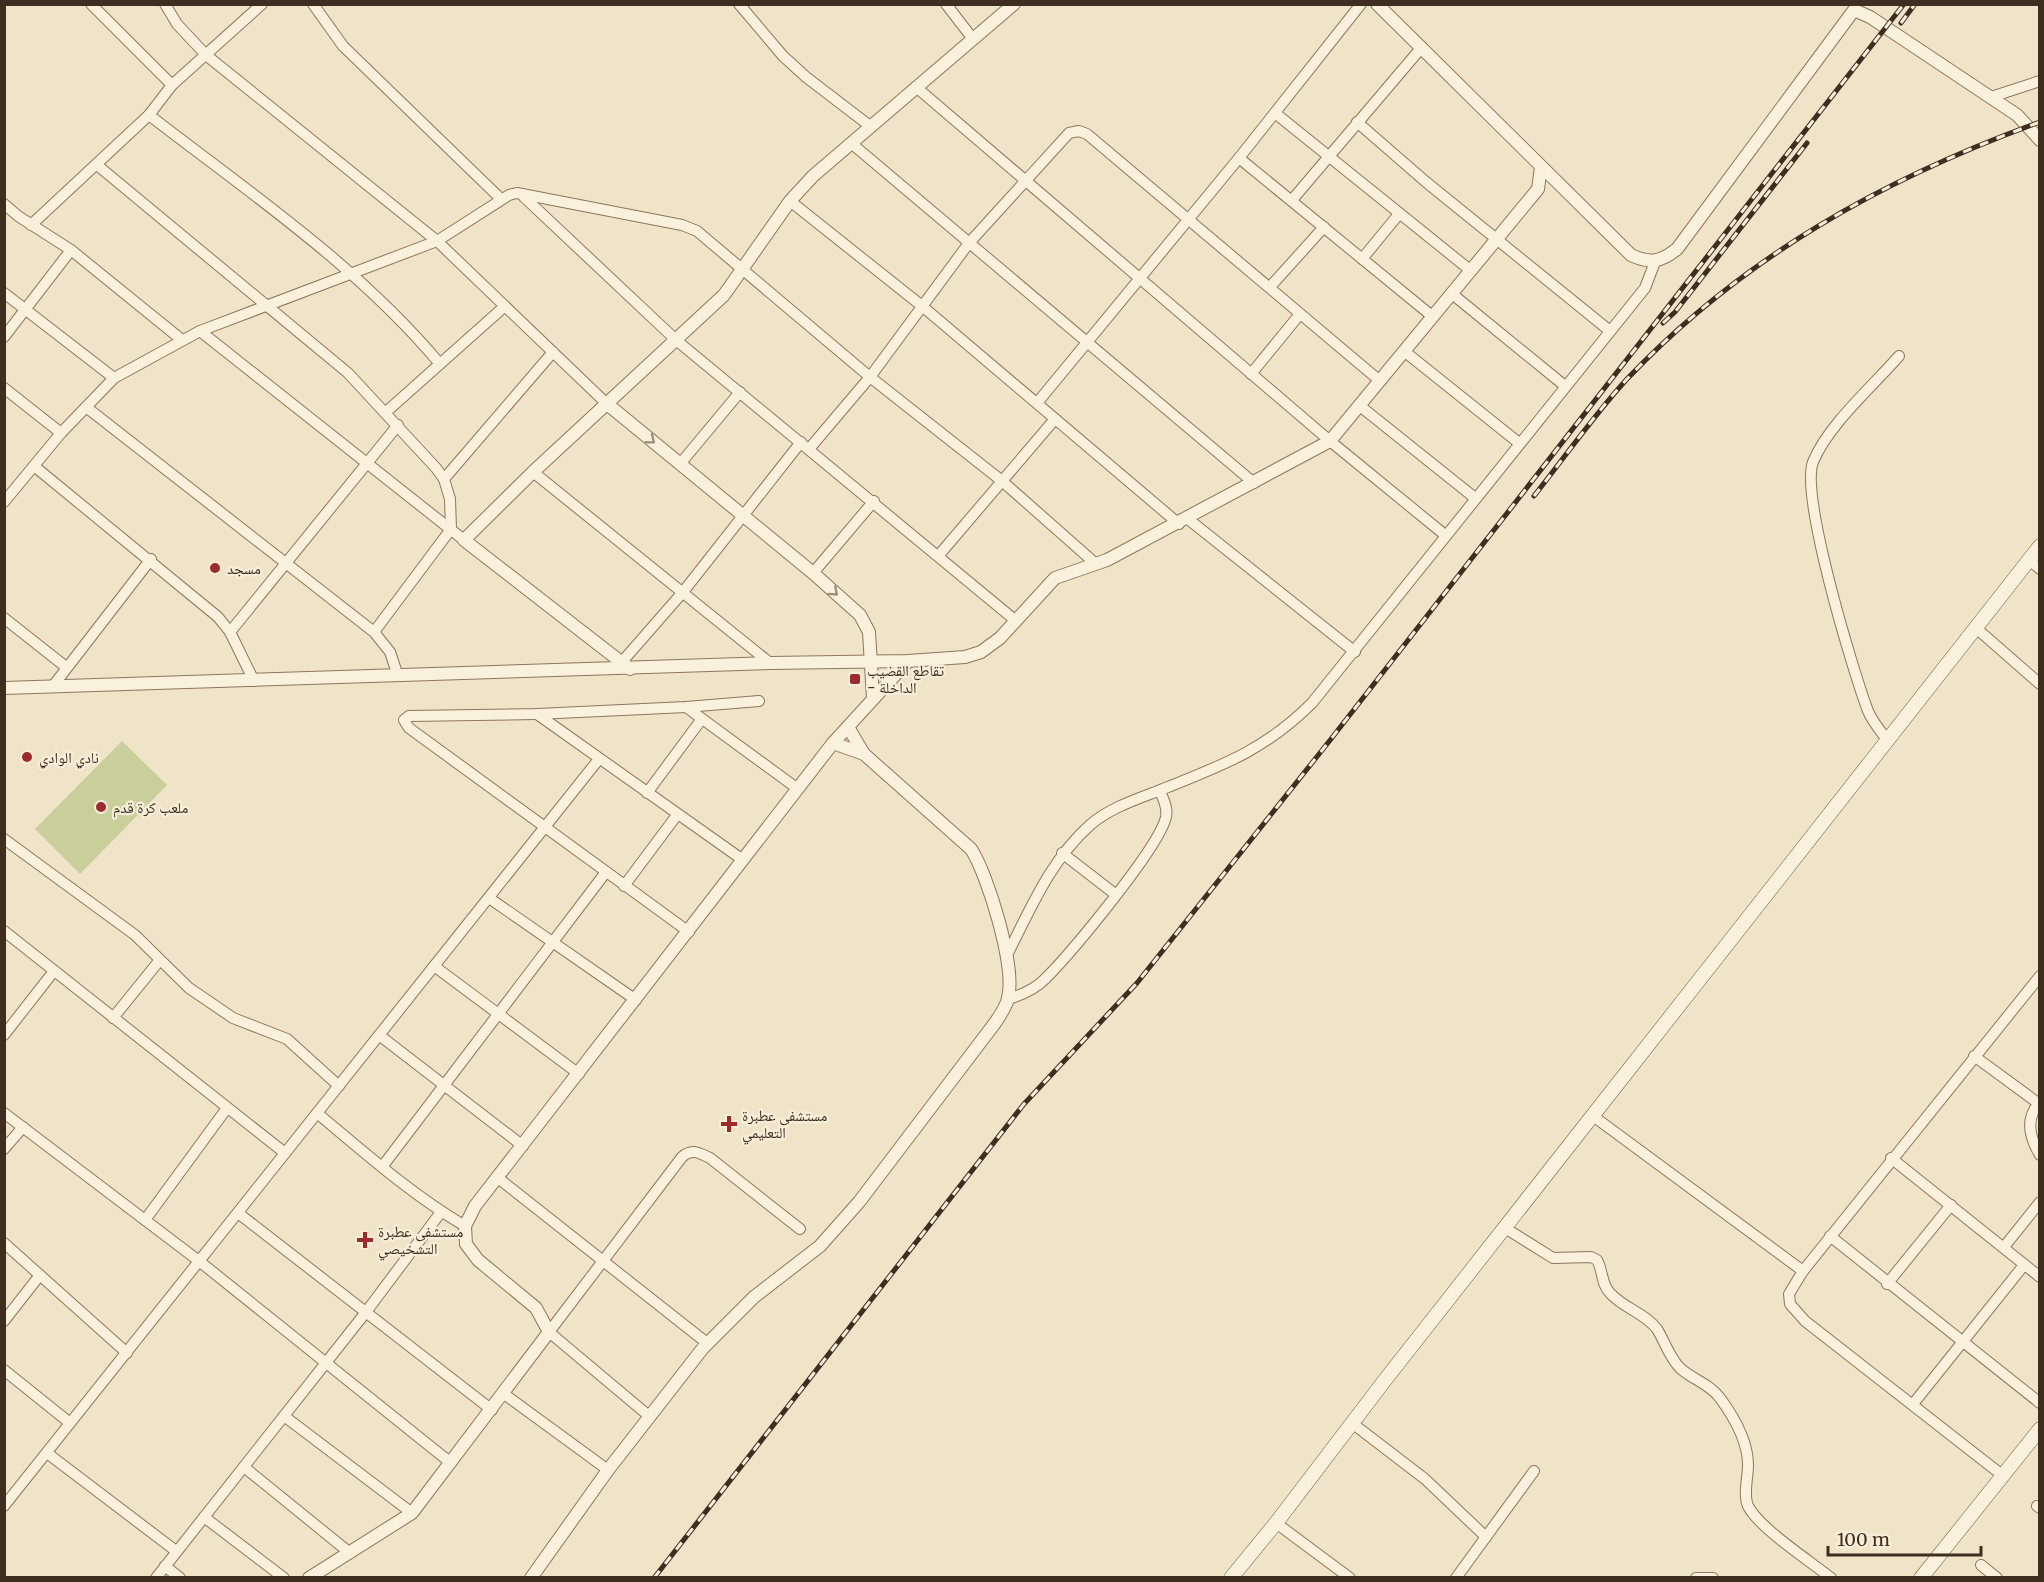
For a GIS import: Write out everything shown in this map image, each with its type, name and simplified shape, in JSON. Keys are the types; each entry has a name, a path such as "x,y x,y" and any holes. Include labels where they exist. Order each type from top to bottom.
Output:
{"main road":[{"path":"1231,1578 1976,628 2034,565 2040,546"},
{"path":"1921,1578 2040,1429"}],"street":[{"path":"91,4 172,85"},
{"path":"165,4 177,24 206,55 437,242 606,403 813,573 866,624 873,698"},
{"path":"32,225 149,115 172,85 262,4"},
{"path":"313,4 343,46 501,199"},
{"path":"739,4 783,56 806,77 870,126"},
{"path":"946,4 974,39"},
{"path":"464,540 606,403 724,295 790,201 813,176 1014,4"},
{"path":"1037,403 1239,158 1361,4"},
{"path":"1377,4 1631,255 1655,262 1667,258 1677,249 1856,7 1991,97 2030,126 2040,140"},
{"path":"1292,200 1422,47"},
{"path":"1991,97 2040,81"},
{"path":"916,87 1330,441 1445,535"},
{"path":"1275,113 1470,270"},
{"path":"149,115 352,273 389,306 440,364"},
{"path":"1357,122 1610,331"},
{"path":"626,666 744,516 805,445 870,377 969,243 1069,133 1079,131 1087,134 1190,218 1380,381"},
{"path":"851,143 1254,483"},
{"path":"1239,158 1432,316"},
{"path":"98,165 266,305 314,342 386,412 444,479 450,499 451,530 374,632"},
{"path":"4,688 398,676 626,666 908,661 956,658 981,652 1017,621 1044,587 1055,578 1096,564 1183,521 1330,441 1538,189 1541,166"},
{"path":"1538,189 1560,184"},
{"path":"6,496 61,433 114,378 200,331 437,242 501,199 517,193 676,339 1017,621"},
{"path":"524,197 682,225 714,244 870,377 1002,481 1096,564"},
{"path":"790,201 922,306 1055,419 1354,652"},
{"path":"4,204 71,250 182,340"},
{"path":"1362,259 1399,214"},
{"path":"1270,287 1324,227"},
{"path":"4,337 71,250"},
{"path":"1006,955 1026,913 1062,853 1092,824 1122,805 1230,762 1267,742 1312,703 1645,288 1655,262"},
{"path":"4,293 114,378"},
{"path":"1451,293 1565,386"},
{"path":"386,412 505,306"},
{"path":"1251,374 1300,314"},
{"path":"200,331 626,666"},
{"path":"1404,351 1519,443"},
{"path":"444,479 553,352"},
{"path":"1888,741 1869,712 1816,532 1811,485 1812,464 1828,436 1899,357"},
{"path":"4,388 61,433"},
{"path":"680,464 740,392"},
{"path":"1360,406 1475,498"},
{"path":"86,407 374,632 390,652 398,676"},
{"path":"939,555 1055,419"},
{"path":"230,632 398,425"},
{"path":"34,466 151,559 218,617 230,632 254,681"},
{"path":"533,472 770,663"},
{"path":"813,573 874,501"},
{"path":"53,686 151,559"},
{"path":"4,618 66,667"},
{"path":"1976,628 2040,684"},
{"path":"649,1416 549,1332 536,1308 478,1260 466,1244 465,1226 475,1206 524,1146 833,742 908,661"},
{"path":"688,932 409,728 404,720 408,716 537,714 759,701"},
{"path":"686,707 798,789"},
{"path":"537,714 743,860"},
{"path":"647,794 701,720"},
{"path":"531,1578 608,1470 707,1343 754,1297 820,1246 859,1202 995,1023 1008,999 1006,955 980,863 971,849 864,754 848,727"},
{"path":"833,742 864,754"},
{"path":"4,1506 599,759"},
{"path":"1008,999 1031,990 1044,981 1115,894 1162,829 1167,808 1160,790"},
{"path":"624,886 677,815"},
{"path":"6,843 75,889 135,935 189,988 233,1018 287,1039 339,1086"},
{"path":"1062,853 1115,894"},
{"path":"382,1167 606,872"},
{"path":"489,897 636,1000"},
{"path":"4,931 285,1153"},
{"path":"113,1018 159,961"},
{"path":"434,966 579,1074"},
{"path":"4,1035 54,971"},
{"path":"2002,1475 1795,1311 1789,1294 1803,1271 1891,1158 2040,976"},
{"path":"379,1035 524,1146"},
{"path":"1974,1056 2039,1102 2031,1114 2029,1129 2040,1155"},
{"path":"145,1220 227,1108"},
{"path":"4,1113 199,1261 451,1463"},
{"path":"317,1113 382,1167 441,1212 465,1226"},
{"path":"1593,1116 1803,1271"},
{"path":"4,1149 23,1127"},
{"path":"309,1578 412,1512 688,1152 696,1151 710,1158 800,1229"},
{"path":"1891,1158 2040,1277"},
{"path":"498,1178 602,1263 707,1343"},
{"path":"2004,1247 2040,1202"},
{"path":"1887,1284 1951,1205"},
{"path":"156,1578 366,1312 441,1212"},
{"path":"237,1213 492,1410"},
{"path":"1505,1227 1553,1258 1591,1257 1597,1260 1605,1287 1611,1295 1638,1312 1656,1328 1680,1368 1709,1386 1719,1397 1741,1432 1748,1464 1746,1497 1752,1512 1763,1525 1831,1578"},
{"path":"1830,1236 1887,1284 2040,1403"},
{"path":"4,1243 127,1353"},
{"path":"1913,1404 2024,1265"},
{"path":"4,1321 40,1275"},
{"path":"4,1370 70,1423"},
{"path":"504,1394 608,1470"},
{"path":"284,1416 412,1512"},
{"path":"1352,1423 1425,1479 1486,1537"},
{"path":"47,1452 177,1551"},
{"path":"244,1467 350,1553"},
{"path":"1456,1578 1534,1471"},
{"path":"204,1517 284,1578"},
{"path":"1276,1523 1348,1577"},
{"path":"1981,1565 1997,1578"},
{"path":"165,1566 180,1578"},
{"path":"1696,1578 1713,1578"}],"green space":[{"name":"ملعب كرة قدم","path":"122,741 167,785 80,874 35,829"}],"railway":[{"path":"654,1578 1024,1104 1137,983 1331,739 1904,4"},
{"path":"1901,23 1915,4"},
{"path":"1534,496 1627,379 1672,335 1718,295 1767,259 1818,226 1871,196 1982,144 2040,122"},
{"path":"1663,323 1675,312 1807,143"}],"place":[{"name":"مسجد","path":"215,568"},
{"name":"تقاطع القضيب - الداخلة","path":"855,679"},
{"name":"نادي الوادي","path":"27,757"},
{"name":"ملعب كرة قدم","path":"101,807"},
{"name":"مستشفى عطبرة التعليمي","path":"729,1124"},
{"name":"مستشفى عطبرة التشخيصي","path":"365,1240"}]}
